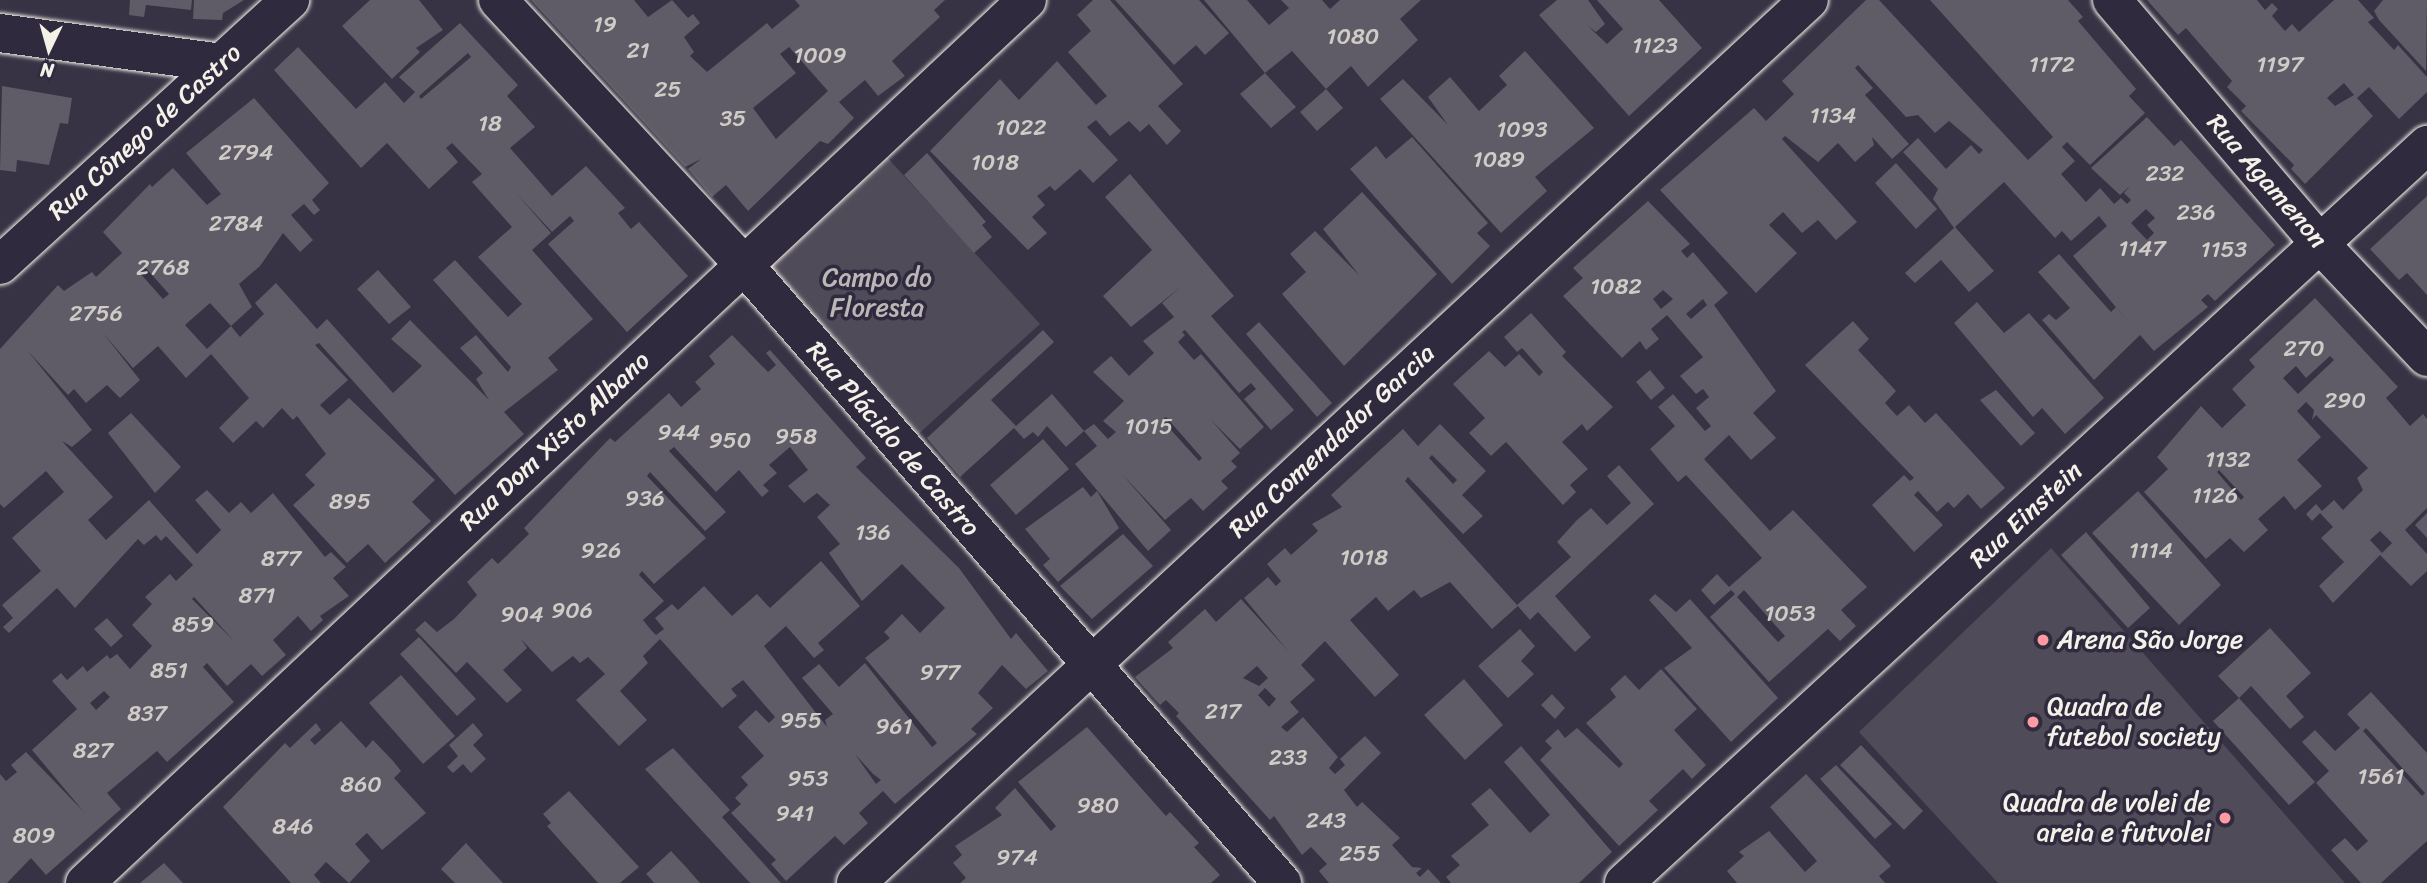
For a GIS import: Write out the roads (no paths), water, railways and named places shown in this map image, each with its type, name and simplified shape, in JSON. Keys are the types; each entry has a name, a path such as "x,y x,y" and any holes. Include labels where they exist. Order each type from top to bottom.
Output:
{"street":[{"name":"Rua Cônego de Castro","path":"0,265 290,0"},
{"name":"Rua Plácido de Castro","path":"498,0 743,264 1282,883"},
{"name":"Rua Dom Xisto Albano","path":"85,883 1027,0"},
{"name":"Rua Comendador Garcia","path":"856,883 1809,0"},
{"name":"Rua Agamenon","path":"2112,0 2321,245 2427,357"},
{"path":"0,33 221,63"},
{"name":"Rua Einstein","path":"1624,883 2427,145"}],"place":[{"name":"Arena São Jorge","path":"2043,640"},
{"name":"Quadra de futebol society","path":"2033,722"},
{"name":"Quadra de volei de areia e futvolei","path":"2225,818"}],"park label":[{"name":"Campo do Floresta","path":"877,293"}]}
